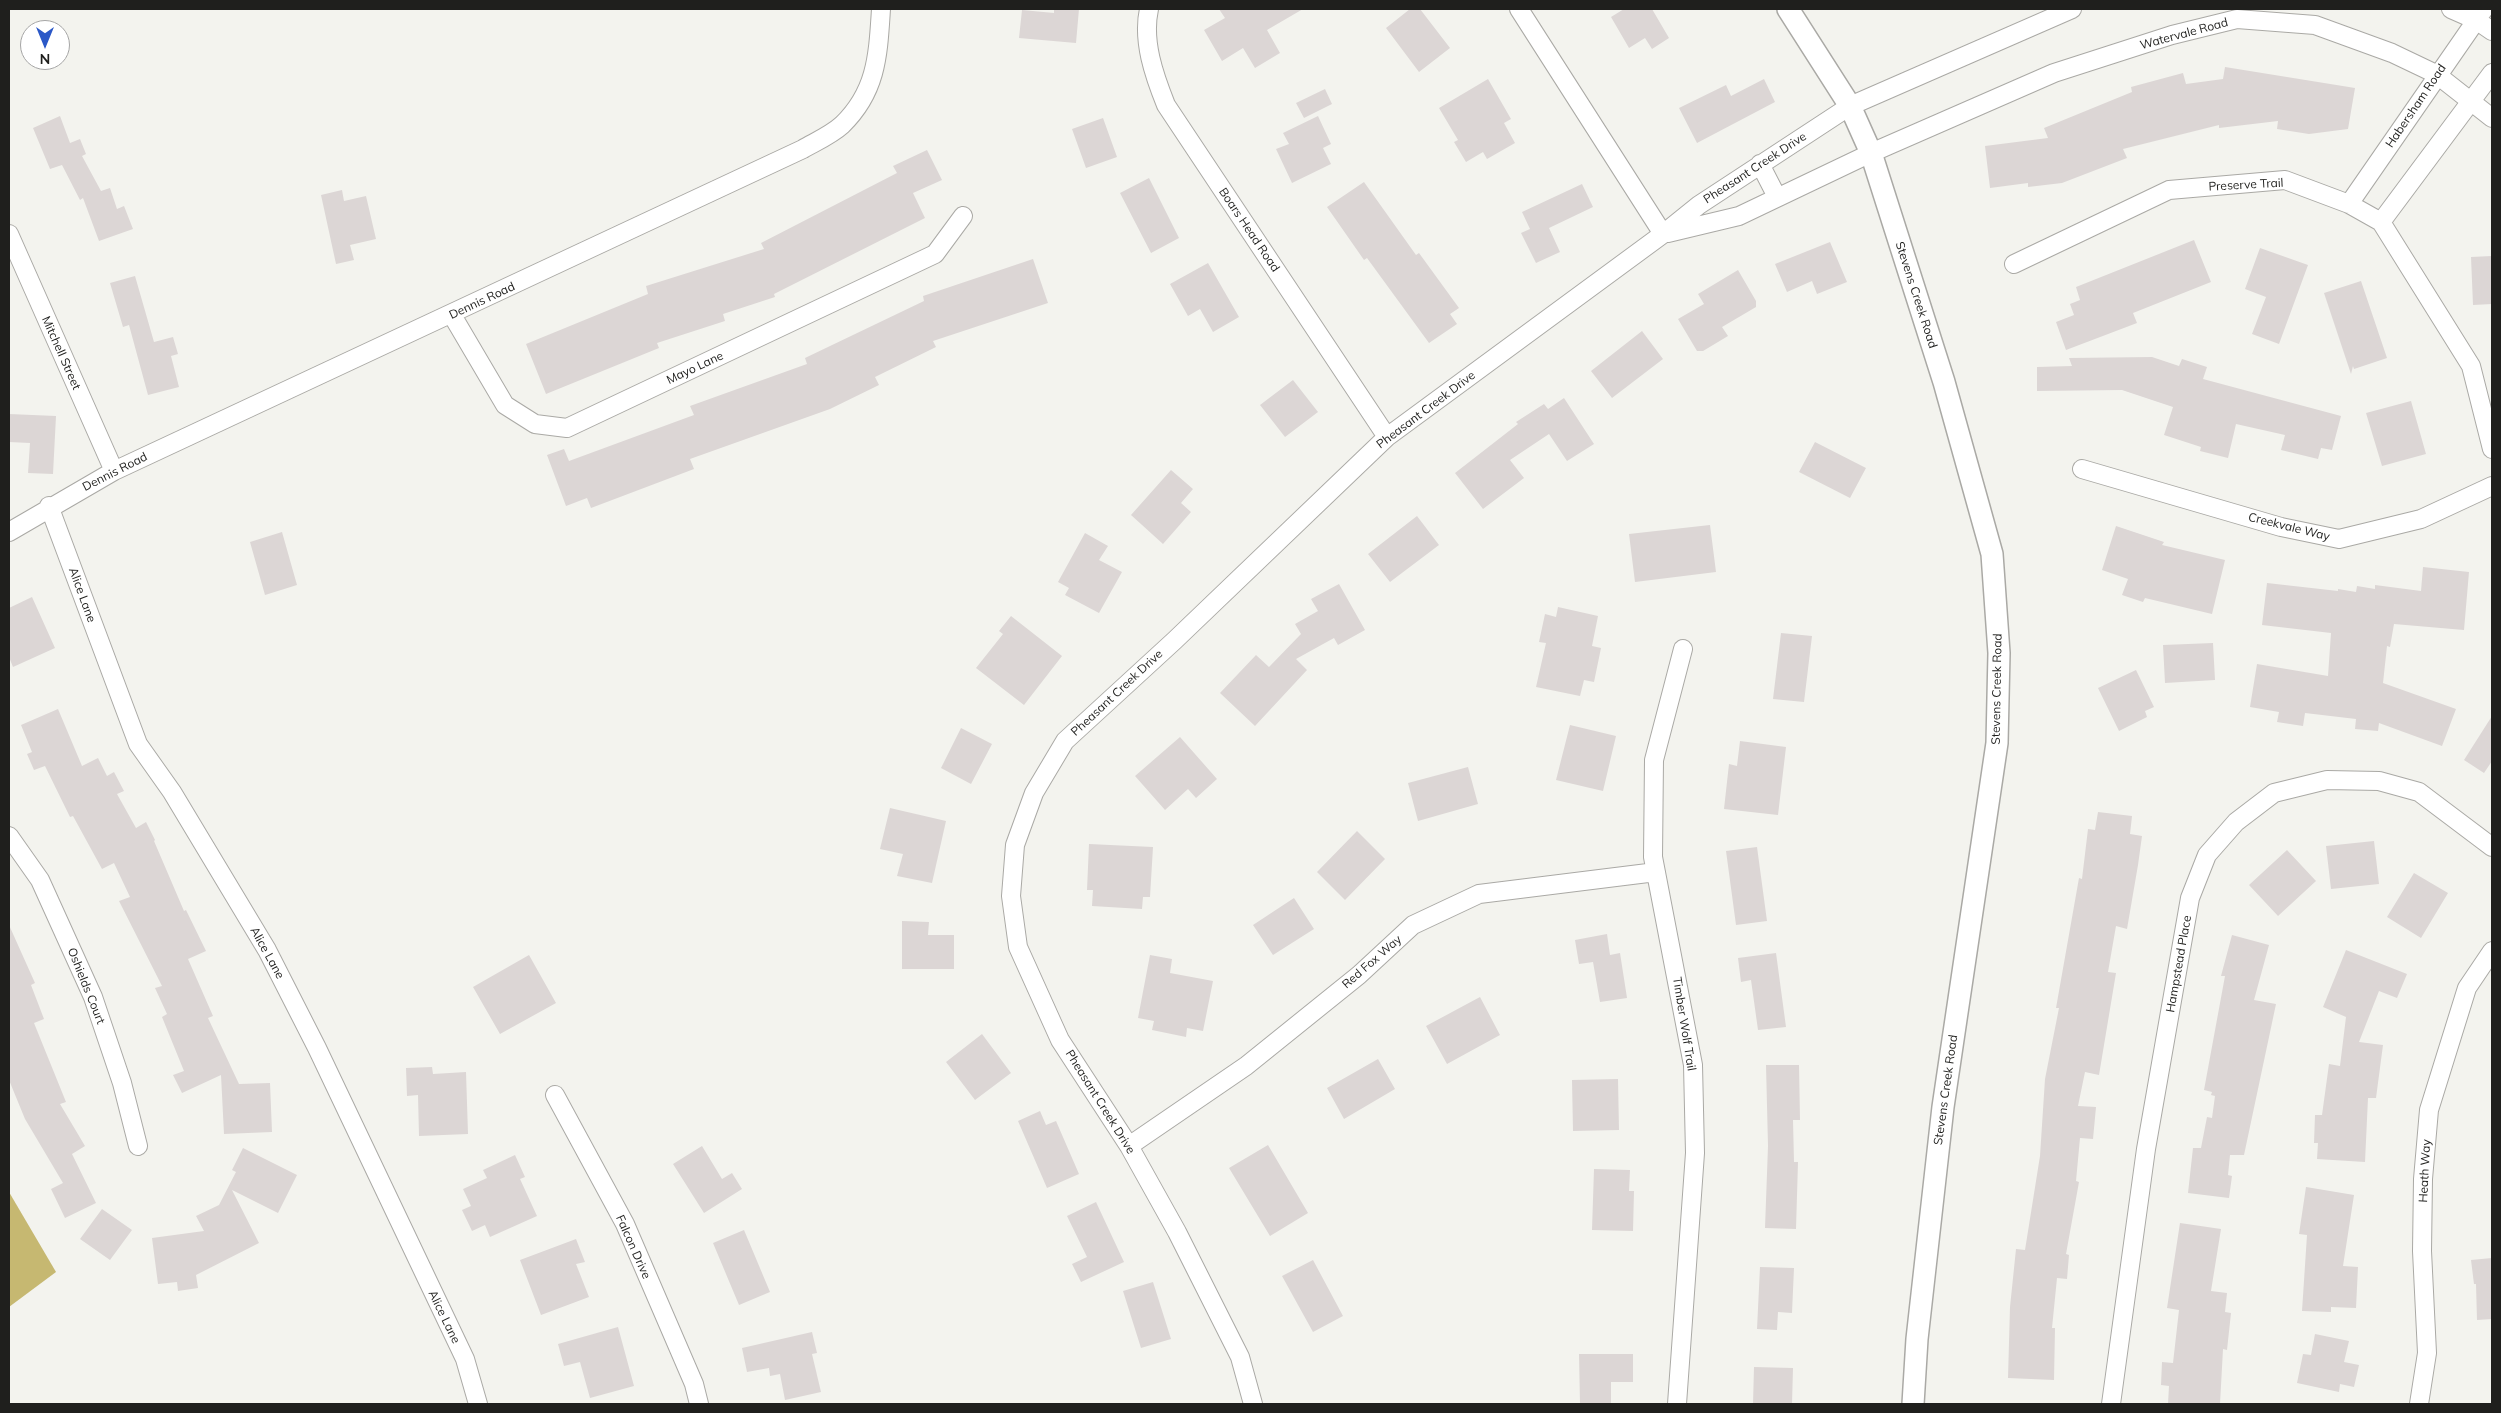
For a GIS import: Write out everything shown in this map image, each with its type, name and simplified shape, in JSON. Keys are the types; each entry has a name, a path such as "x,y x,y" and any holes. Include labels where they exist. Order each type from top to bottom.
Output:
{"street":[{"name":"Dennis Road","path":"9,532 50,506 114,471 452,315 803,149 841,126 864,98 877,63 881,9"},
{"name":"Boars Head Road","path":"1149,9 1147,20 1152,70 1166,105 1387,437"},
{"path":"1519,9 1662,234"},
{"name":"Stevens Creek Road","path":"1788,9 1850,106 1871,153 1944,382 1992,554 1999,653 1997,743 1943,1107 1917,1339 1913,1404"},
{"path":"1850,106 2072,9"},
{"path":"2451,9 2480,14 2492,31"},
{"name":"Habersham Road","path":"2349,204 2436,74 2480,14"},
{"name":"Watervale Road","path":"1871,153 2054,73 2172,35 2237,19 2315,25 2392,53 2436,74 2492,118"},
{"path":"2380,222 2492,73"},
{"name":"Pheasant Creek Drive","path":"1253,1404 1240,1357 1177,1232 1129,1146 1060,1040 1018,947 1011,896 1015,845 1034,793 1065,741 1174,641 1387,437 1699,205 1850,106"},
{"name":"Pheasant Creek Drive","path":"1662,234 1738,216 1871,153"},
{"path":"1760,164 1777,197"},
{"name":"Preserve Trail","path":"2014,264 2169,190 2284,180 2349,204 2380,222 2471,366 2492,449"},
{"name":"Mayo Lane","path":"452,315 505,405 534,424 567,428 935,254 964,216"},
{"name":"Mitchell Street","path":"9,234 114,471"},
{"name":"Creekvale Way","path":"2082,469 2281,527 2339,539 2421,519 2492,486"},
{"name":"Alice Lane","path":"50,506 138,744 172,792 267,950 308,1030 465,1359 478,1404"},
{"name":"Timber Wolf Trail","path":"1677,1404 1695,1153 1693,1066 1653,857 1654,760 1683,649"},
{"name":"Hampstead Place","path":"2111,1404 2146,1149 2190,898 2207,855 2236,822 2274,793 2327,780 2379,781 2419,792 2492,847"},
{"name":"Oshields Court","path":"9,836 40,880 93,997 122,1083 138,1146"},
{"name":"Red Fox Way","path":"1129,1146 1246,1066 1359,975 1413,925 1479,894 1656,872"},
{"name":"Heath Way","path":"2418,1404 2427,1353 2422,1251 2423,1179 2429,1110 2467,988 2492,951"},
{"name":"Falcon Drive","path":"555,1095 625,1224 694,1384 699,1404"}],"shaded area":[{"path":"9,1192 56,1272 9,1307"}],"building":[{"path":"1054,9 1079,9 1076,43 1019,38 1022,10 1054,13"},
{"path":"1219,9 1303,9 1267,30 1280,53 1255,68 1243,48 1222,61 1204,30 1225,18"},
{"path":"1410,9 1420,9 1450,48 1419,72 1386,28"},
{"path":"1624,9 1652,9 1669,38 1652,49 1645,38 1629,48 1611,17"},
{"path":"2225,67 2355,88 2348,129 2309,134 2277,129 2278,121 2219,128 2219,125 2123,149 2127,158 2062,183 2028,187 2028,183 1990,188 1985,146 2048,138 2044,128 2132,92 2131,87 2183,73 2186,84 2223,79"},
{"path":"1488,79 1511,119 1504,123 1515,143 1487,159 1483,152 1466,162 1454,142 1458,140 1439,108"},
{"path":"1764,79 1775,102 1697,143 1679,108 1726,85 1731,96"},
{"path":"1325,89 1332,104 1304,118 1296,103"},
{"path":"60,116 70,143 80,139 86,154 82,156 101,191 110,188 117,209 124,206 133,229 99,241 83,198 80,200 62,165 50,169 33,128"},
{"path":"1318,116 1331,144 1323,148 1331,164 1292,183 1276,149 1289,144 1283,133"},
{"path":"1103,118 1117,157 1086,168 1072,129"},
{"path":"927,150 942,180 913,193 925,218 774,294 775,297 723,314 725,321 657,343 659,348 546,394 526,344 648,294 646,286 764,249 761,243 897,173 893,166"},
{"path":"1149,178 1179,238 1151,253 1120,193"},
{"path":"1364,182 1416,255 1419,253 1459,308 1450,314 1457,324 1429,343 1367,258 1364,260 1327,207"},
{"path":"1582,184 1593,207 1549,228 1560,252 1536,263 1521,233 1530,229 1522,212"},
{"path":"342,190 344,201 366,196 376,239 350,245 354,260 336,264 321,195"},
{"path":"2194,240 2211,282 2133,313 2137,323 2066,350 2056,322 2074,315 2070,304 2080,300 2076,287"},
{"path":"1830,242 1847,282 1817,294 1812,281 1787,292 1775,264"},
{"path":"2260,248 2308,265 2279,344 2252,334 2266,297 2245,289"},
{"path":"2492,256 2492,304 2473,305 2471,257"},
{"path":"1033,259 1048,303 933,341 936,347 875,377 879,385 830,409 690,459 694,469 591,508 587,498 566,506 547,455 564,449 569,461 694,415 690,406 807,364 805,358 924,301 923,296"},
{"path":"1208,263 1239,317 1213,332 1200,309 1188,316 1170,284"},
{"path":"1738,270 1756,301 1756,307 1722,327 1728,336 1703,351 1697,351 1678,319 1704,304 1698,294"},
{"path":"135,276 154,342 173,337 178,354 171,356 179,387 148,395 129,325 123,327 110,283"},
{"path":"2361,281 2387,358 2354,369 2353,366 2351,374 2324,293"},
{"path":"1642,331 1663,359 1612,398 1591,371"},
{"path":"2152,357 2179,366 2182,359 2207,367 2203,379 2341,416 2332,450 2321,448 2318,459 2281,450 2285,435 2236,424 2228,458 2200,451 2201,447 2164,435 2173,407 2122,390 2037,391 2037,367 2072,366 2069,358"},
{"path":"1293,380 1318,412 1285,437 1260,405"},
{"path":"1564,398 1594,444 1567,461 1549,434 1510,460 1524,478 1483,509 1455,473 1518,424 1516,422 1544,404 1548,409"},
{"path":"2411,401 2426,454 2382,466 2366,413"},
{"path":"9,414 56,416 53,474 28,473 30,443 9,442"},
{"path":"1815,442 1866,468 1850,498 1799,472"},
{"path":"1171,470 1193,489 1181,503 1191,512 1163,544 1131,515"},
{"path":"1417,516 1439,545 1390,582 1368,554"},
{"path":"1710,525 1716,572 1635,582 1629,534"},
{"path":"2116,526 2164,542 2162,545 2225,560 2212,614 2145,598 2143,602 2122,595 2128,579 2102,570"},
{"path":"282,532 297,585 265,595 250,542"},
{"path":"1085,533 1108,546 1099,560 1122,572 1099,613 1065,595 1069,588 1058,582"},
{"path":"2423,567 2469,572 2464,630 2394,624 2390,647 2387,646 2383,683 2456,709 2442,746 2379,723 2378,731 2355,729 2356,719 2305,713 2303,726 2277,722 2279,712 2250,707 2257,664 2328,676 2331,633 2262,625 2267,583 2356,592 2357,586 2375,589 2375,585 2421,591"},
{"path":"1339,584 1365,630 1338,645 1334,638 1296,659 1307,670 1255,726 1220,693 1256,655 1269,667 1301,634 1295,624 1318,611 1311,599"},
{"path":"32,597 55,648 13,667 9,657 9,608"},
{"path":"1558,607 1598,616 1592,646 1601,648 1594,682 1584,680 1580,696 1536,687 1546,643 1539,642 1545,614 1556,617"},
{"path":"1011,616 1062,656 1024,705 976,668 1003,634 999,631"},
{"path":"1781,633 1812,636 1804,702 1773,699"},
{"path":"2213,643 2215,680 2165,683 2163,645"},
{"path":"2136,670 2154,707 2145,711 2147,717 2119,731 2098,688"},
{"path":"58,709 82,766 98,758 107,776 114,772 124,791 117,794 136,828 146,822 184,911 186,910 206,951 188,959 213,1016 208,1018 239,1084 270,1083 272,1132 224,1134 221,1075 182,1093 173,1075 184,1071 162,1017 167,1014 155,988 162,986 119,901 130,897 114,863 102,869 73,816 70,817 45,766 34,770 27,754 32,752 21,725"},
{"path":"2492,716 2492,761 2484,773 2464,760"},
{"path":"1570,725 1616,736 1603,791 1556,780"},
{"path":"961,728 992,744 971,784 941,768"},
{"path":"1180,737 1217,779 1196,798 1188,789 1165,810 1135,776"},
{"path":"1740,741 1786,747 1778,815 1724,809 1729,764 1737,766"},
{"path":"1468,767 1478,804 1418,821 1408,783"},
{"path":"890,808 946,821 932,883 897,876 903,854 880,849"},
{"path":"2098,812 2132,816 2130,834 2142,836 2138,865 2127,929 2116,926 2108,972 2116,973 2099,1075 2085,1072 2078,1106 2096,1107 2093,1139 2080,1138 2076,1181 2079,1182 2066,1254 2069,1255 2067,1279 2057,1278 2052,1328 2055,1328 2054,1380 2008,1378 2010,1307 2016,1249 2025,1250 2040,1156 2045,1079 2059,1008 2056,1008 2079,878 2082,879 2088,829 2095,830"},
{"path":"1357,831 1385,859 1345,900 1317,872"},
{"path":"2374,841 2379,884 2331,889 2326,846"},
{"path":"1089,844 1153,847 1150,897 1143,897 1142,909 1092,906 1093,890 1087,890"},
{"path":"1757,847 1767,921 1736,925 1726,851"},
{"path":"2287,850 2316,881 2278,916 2249,885"},
{"path":"2414,873 2448,893 2421,938 2387,917"},
{"path":"1294,898 1314,929 1273,955 1253,925"},
{"path":"902,921 929,922 928,935 954,935 954,969 902,969"},
{"path":"9,925 35,983 31,985 44,1019 34,1023 66,1102 60,1104 85,1146 72,1154 96,1203 65,1218 51,1189 63,1183 25,1119 9,1080"},
{"path":"1607,934 1610,955 1620,953 1627,998 1600,1002 1593,962 1579,964 1575,940"},
{"path":"2232,935 2269,945 2254,1000 2276,1004 2244,1155 2230,1155 2228,1175 2232,1176 2229,1198 2188,1193 2193,1148 2201,1148 2207,1117 2212,1118 2215,1096 2211,1095 2212,1092 2204,1090 2225,976 2221,976"},
{"path":"2346,950 2407,974 2397,998 2379,991 2359,1042 2383,1045 2376,1098 2368,1098 2365,1162 2317,1159 2318,1143 2314,1143 2315,1115 2322,1115 2329,1064 2340,1066 2346,1017 2323,1007"},
{"path":"1776,953 1786,1027 1758,1030 1751,980 1741,982 1738,958"},
{"path":"529,955 556,1003 500,1034 473,987"},
{"path":"1150,955 1172,959 1170,973 1213,981 1203,1031 1187,1028 1186,1037 1152,1030 1154,1021 1138,1018"},
{"path":"1480,997 1500,1035 1447,1064 1426,1026"},
{"path":"982,1034 1011,1073 975,1100 946,1062"},
{"path":"1378,1059 1395,1089 1344,1119 1327,1088"},
{"path":"1766,1065 1799,1065 1800,1120 1793,1120 1794,1162 1798,1162 1796,1229 1765,1228 1768,1146"},
{"path":"432,1067 433,1074 466,1072 468,1134 419,1136 418,1095 407,1096 406,1068"},
{"path":"1618,1079 1619,1130 1573,1131 1572,1080"},
{"path":"1040,1111 1046,1125 1056,1121 1079,1174 1047,1188 1018,1121"},
{"path":"1268,1145 1308,1213 1270,1236 1229,1168"},
{"path":"702,1146 722,1179 732,1173 742,1189 704,1213 673,1164"},
{"path":"243,1148 297,1175 278,1213 232,1190 259,1243 196,1275 198,1288 178,1291 177,1282 158,1284 152,1238 204,1231 196,1216 219,1205 236,1172 232,1170"},
{"path":"515,1155 525,1177 520,1179 537,1216 490,1237 485,1225 472,1231 462,1210 471,1206 463,1189 487,1178 483,1170"},
{"path":"1594,1169 1630,1170 1629,1191 1634,1191 1633,1231 1592,1230"},
{"path":"2306,1187 2354,1195 2343,1266 2358,1267 2356,1308 2331,1307 2331,1312 2302,1311 2307,1235 2299,1234"},
{"path":"1096,1202 1124,1262 1081,1282 1072,1264 1087,1257 1067,1216"},
{"path":"102,1209 132,1230 110,1260 80,1239"},
{"path":"2180,1223 2221,1229 2211,1291 2227,1293 2225,1312 2231,1313 2227,1350 2223,1349 2220,1404 2168,1404 2169,1386 2161,1385 2162,1362 2173,1363 2179,1310 2167,1308"},
{"path":"744,1230 770,1292 739,1305 713,1243"},
{"path":"576,1239 585,1262 576,1264 589,1297 541,1315 520,1260"},
{"path":"2492,1258 2492,1319 2477,1320 2476,1284 2474,1284 2471,1260"},
{"path":"1313,1260 1343,1316 1313,1332 1282,1276"},
{"path":"1760,1267 1794,1268 1792,1313 1778,1312 1777,1330 1757,1329"},
{"path":"1153,1282 1171,1339 1141,1348 1123,1291"},
{"path":"618,1327 634,1386 590,1398 580,1362 564,1366 558,1344"},
{"path":"812,1332 817,1353 812,1354 821,1392 785,1400 780,1374 770,1376 769,1368 747,1372 742,1348"},
{"path":"2315,1334 2349,1341 2344,1362 2359,1365 2354,1387 2340,1384 2339,1392 2297,1383 2303,1354 2311,1355"},
{"path":"1579,1354 1633,1354 1633,1382 1611,1382 1611,1404 1580,1404"},
{"path":"1754,1367 1793,1368 1792,1404 1753,1404"}]}
